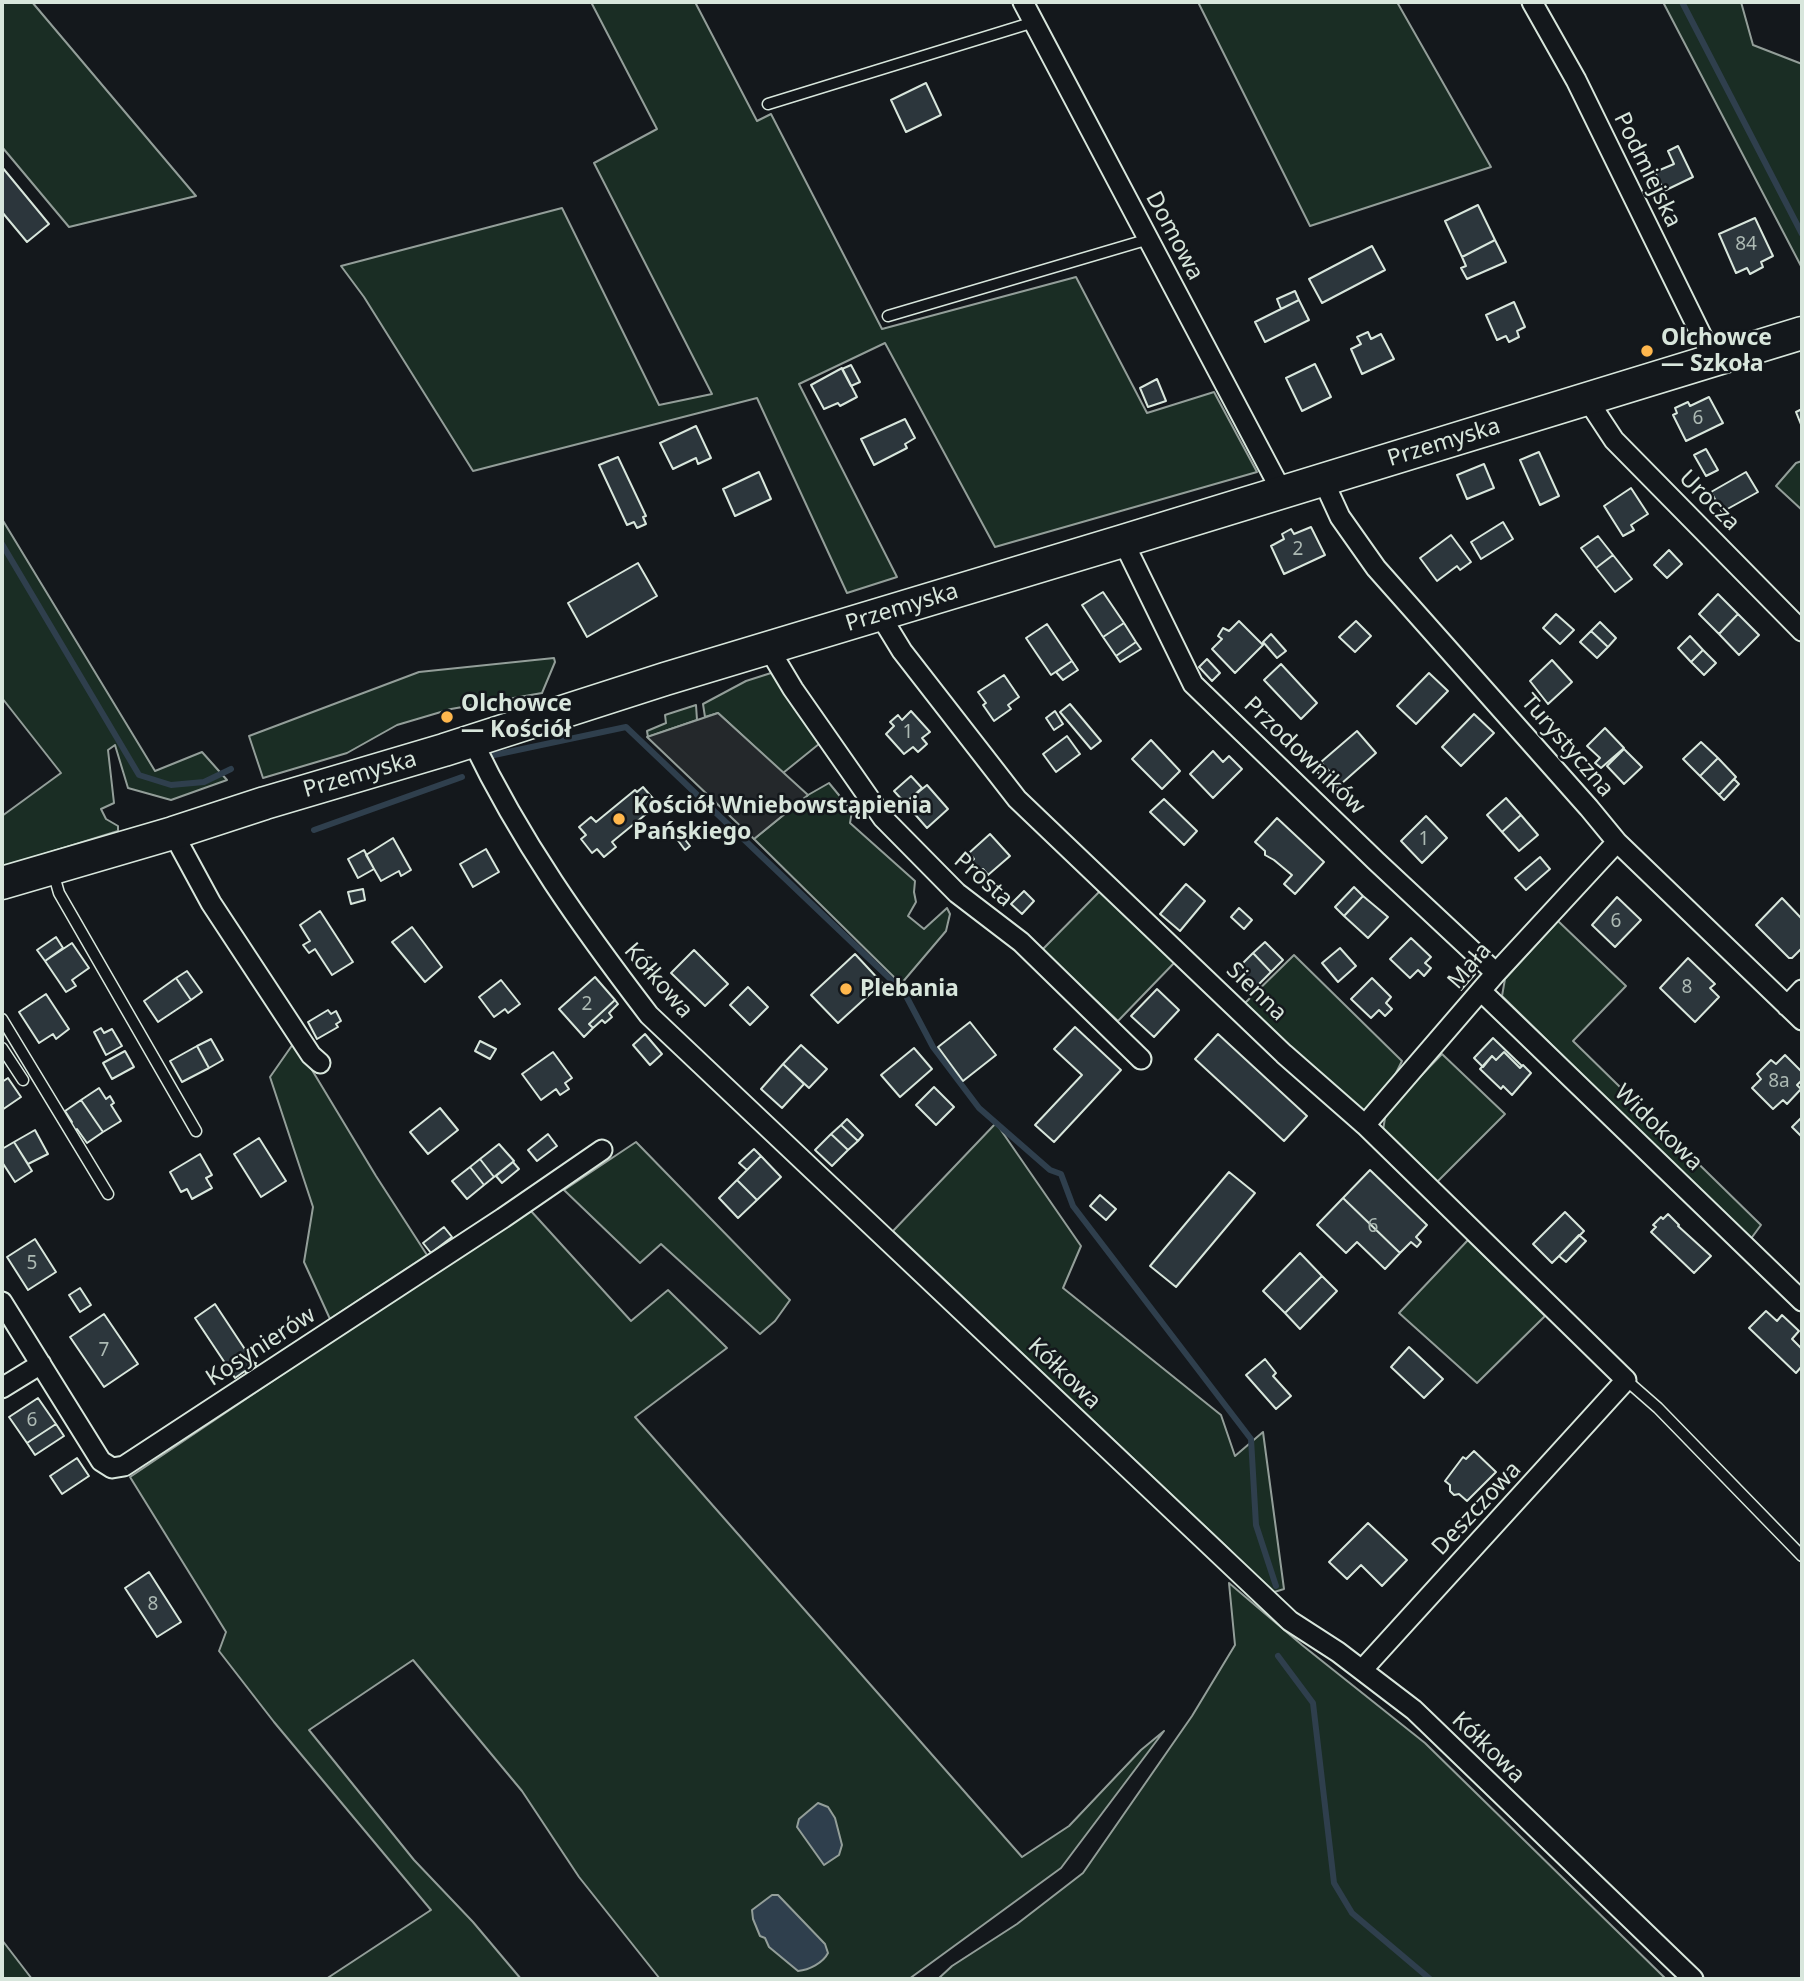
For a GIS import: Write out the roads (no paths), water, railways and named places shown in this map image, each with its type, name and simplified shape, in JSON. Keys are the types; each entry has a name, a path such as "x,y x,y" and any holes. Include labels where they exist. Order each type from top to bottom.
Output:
{"main road":[{"name":"Przemyska","path":"2,883 173,834 665,679 1802,332"}],"street":[{"name":"Domowa","path":"1023,2 1282,492"},
{"name":"Podmiejska","path":"1532,2 1576,80 1714,360"},
{"name":"Urocza","path":"1587,399 1614,440 1802,631"},
{"name":"Turystyczna","path":"1323,480 1340,517 1376,568 1617,842 1802,1020"},
{"name":"Przodowników","path":"1123,541 1193,684 1376,861 1496,972"},
{"name":"Sienna","path":"880,615 902,651 1017,799 1284,1054 1365,1125 1626,1380"},
{"name":"Prosta","path":"769,649 793,689 883,818 957,893 1021,942 1142,1059"},
{"name":"Kółkowa","path":"472,740 530,849 584,929 649,1014 1290,1621 1362,1670 1414,1710 1693,1979"},
{"path":"173,834 217,913 311,1055 320,1063"},
{"name":"Mała","path":"1365,1125 1496,972 1617,842"},
{"path":"1787,1006 1802,990"},
{"name":"Widokowa","path":"1481,991 1802,1301"},
{"name":"Kosynierów","path":"2,1302 101,1461 113,1468 124,1466 602,1150"},
{"path":"2,1388 41,1364"},
{"name":"Deszczowa","path":"1362,1670 1626,1380"}],"lane":[{"path":"768,104 1034,22"},
{"path":"888,316 1149,239"},
{"path":"52,869 59,893 196,1131"},
{"path":"2,1019 108,1194"},
{"path":"2,1048 23,1080"},
{"path":"1626,1380 1658,1408 1802,1556"}],"water":[{"path":"818,1803 828,1807 835,1818 842,1845 839,1855 824,1865 797,1827 799,1819"},
{"path":"772,1895 778,1895 825,1944 828,1953 826,1957 811,1968 798,1971 760,1936 752,1910"}],"waterway":[{"path":"1682,2 1802,234"},
{"path":"2,544 139,775 171,785 204,782 231,769"},
{"path":"494,755 626,727 904,992 933,1047 979,1108 1050,1170 1061,1174 1073,1206 1251,1439 1256,1525 1276,1586"},
{"path":"314,830 462,777"},
{"path":"1278,1656 1313,1703 1334,1883 1352,1913 1430,1979"}],"place":[{"name":"Olchowce — Szkoła","path":"1647,351"},
{"name":"Olchowce — Kościół","path":"447,717"},
{"name":"Kościół Wniebowstąpienia Pańskiego","path":"619,819"},
{"name":"Plebania","path":"846,989"}]}
